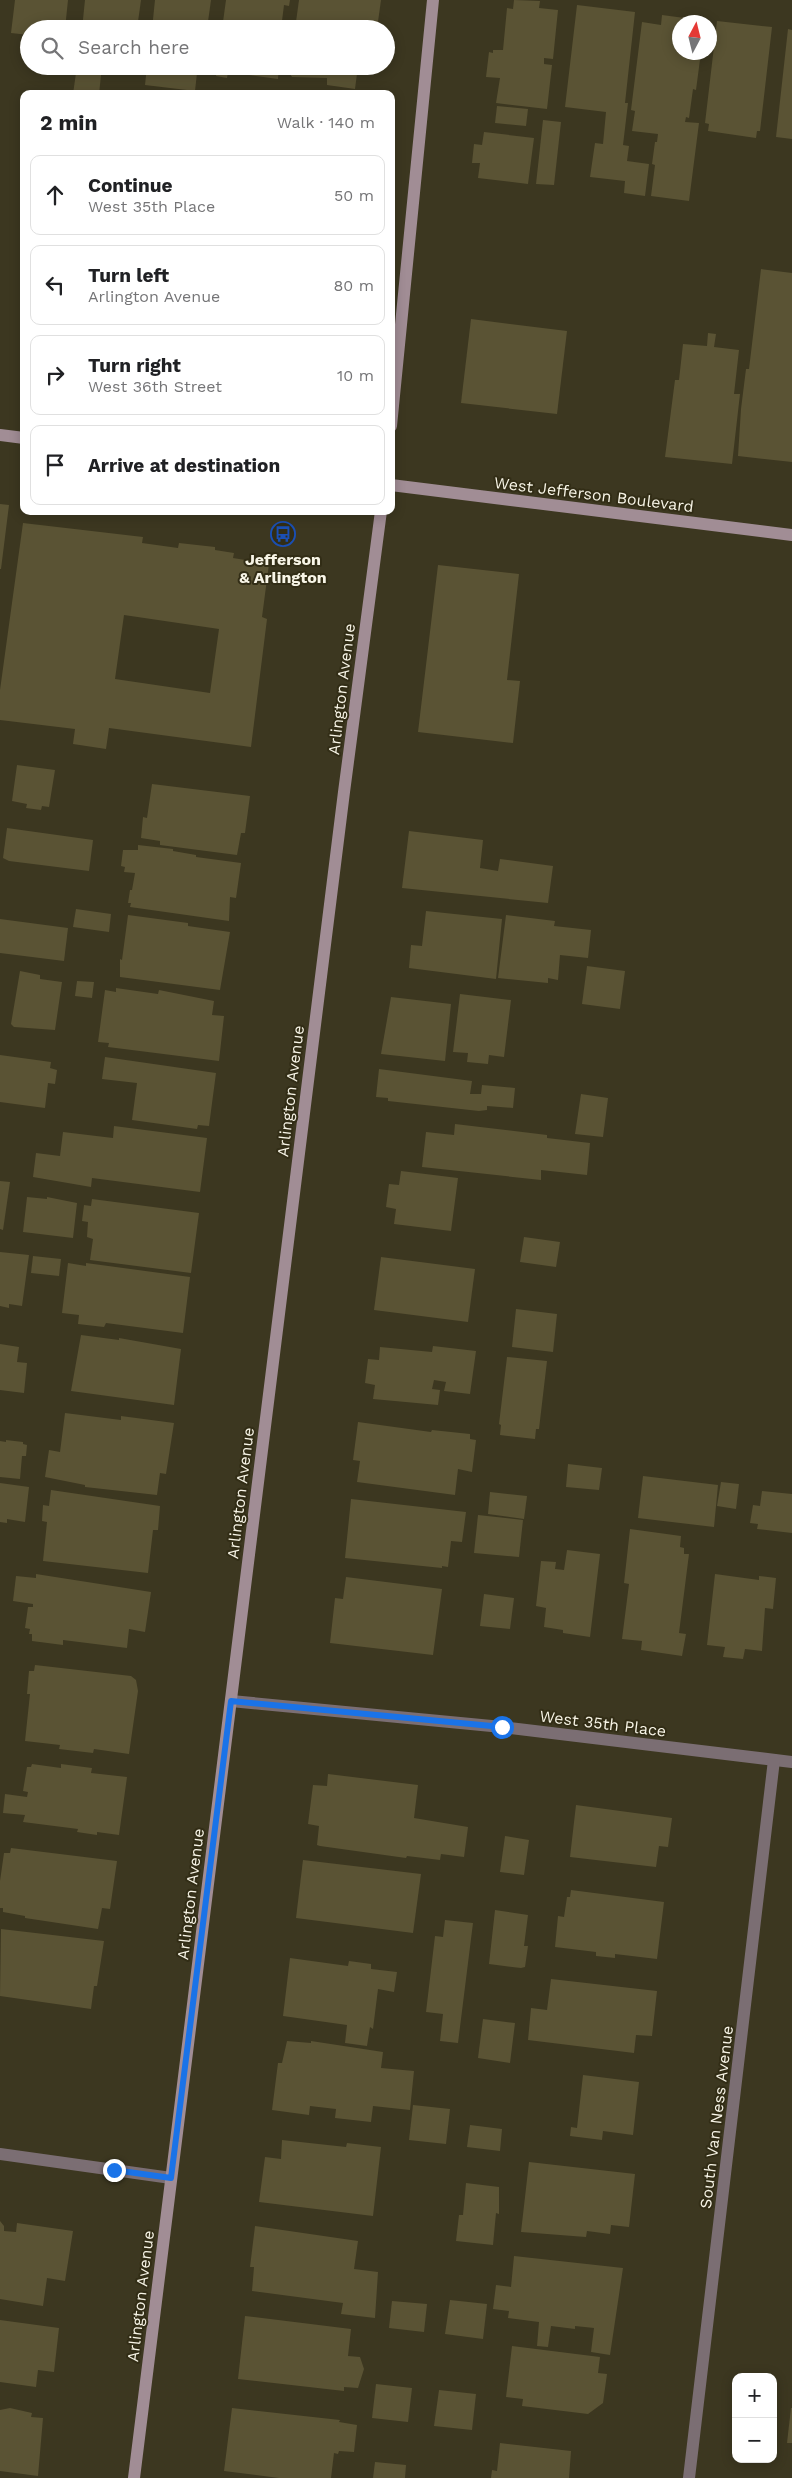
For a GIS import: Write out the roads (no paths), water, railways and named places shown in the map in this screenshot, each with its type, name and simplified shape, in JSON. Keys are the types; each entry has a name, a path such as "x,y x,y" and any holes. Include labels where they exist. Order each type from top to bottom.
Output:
{"main road":[{"path":"395,385 433,0"},
{"path":"0,435 20,438"},
{"name":"West Jefferson Boulevard","path":"395,486 792,536"},
{"name":"Arlington Avenue","path":"134,2478 339,831 380,515"}],"street":[{"name":"West 35th Place","path":"231,1701 502,1727 792,1762"},
{"name":"South Van Ness Avenue","path":"689,2478 774,1760"},
{"path":"0,2154 171,2178"}],"place":[{"name":"Jefferson & Arlington","path":"283,534"}]}
